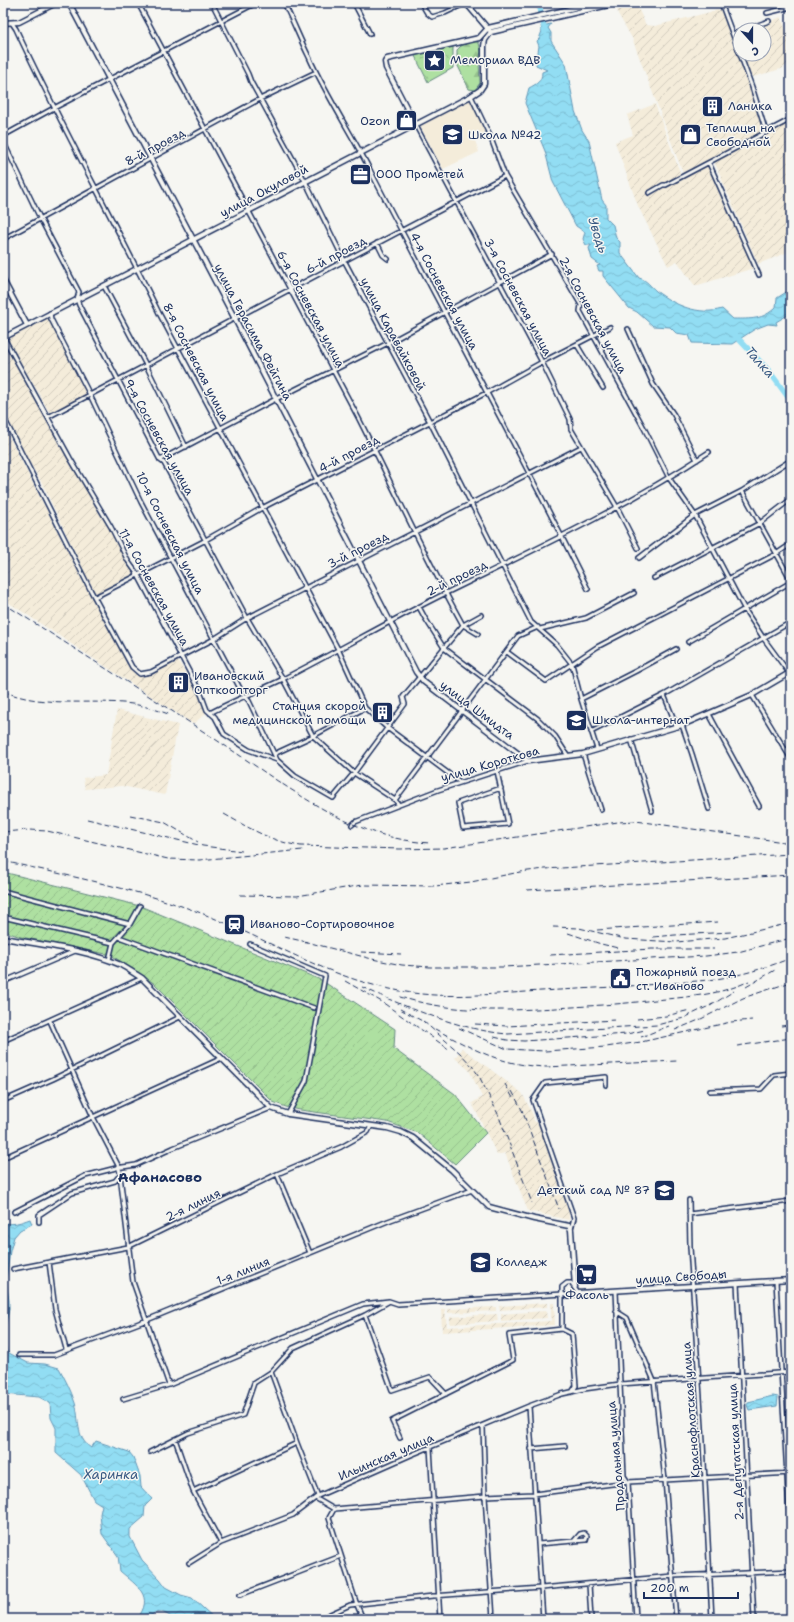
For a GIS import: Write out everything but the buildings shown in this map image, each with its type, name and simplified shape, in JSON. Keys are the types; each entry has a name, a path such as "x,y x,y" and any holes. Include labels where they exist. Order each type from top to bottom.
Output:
{"main road":[{"path":"5,24 24,20 56,3"},
{"name":"улица Герасима Фейгина","path":"69,3 235,319 416,672"},
{"path":"466,3 489,30 562,13 615,3"},
{"path":"562,13 595,3"},
{"name":"3-я Сосневская улица","path":"415,124 386,68 385,62 390,57 479,38 489,30"},
{"name":"улица Окуловой","path":"4,338 471,96 480,90 484,84 484,46 489,30"},
{"path":"3,280 27,326"},
{"name":"улица Шмидта","path":"416,672 420,677 463,712 528,761"},
{"name":"улица Короткова","path":"528,761 583,754 680,726 752,695 790,673"},
{"path":"3,938 75,951 109,960 142,978 272,1108 288,1114 387,1128 401,1132 413,1138 452,1170 489,1207 534,1219 569,1226 571,1230 575,1286"},
{"name":"улица Свободы","path":"578,1293 791,1280"}],"street":[{"name":"6-я Сосневская улица","path":"138,3 291,289 375,451 445,593 463,625"},
{"name":"улица Каравайковой","path":"212,3 260,99 305,182 344,260 504,565 531,622 539,628 572,664"},
{"path":"3,136 256,3"},
{"name":"4-я Сосневская улица","path":"284,3 316,72 361,152 401,231 488,392 588,589"},
{"path":"354,3 370,34"},
{"path":"422,3 427,13 432,17 445,13 466,3"},
{"path":"721,3 732,31"},
{"path":"767,13 791,7"},
{"name":"8-я Сосневская улица","path":"12,23 178,349 339,651 365,708"},
{"path":"743,62 766,132"},
{"name":"8-й проезд","path":"3,239 206,130 260,99 316,72"},
{"name":"2-я Сосневская улица","path":"471,96 490,136 505,176 542,241 552,254 580,306 580,311 593,336 669,478 695,515 711,548 745,610 764,639 790,673"},
{"path":"649,193 791,119"},
{"name":"3-я Сосневская улица","path":"415,124 542,362 570,420 571,429 617,507 638,548"},
{"name":"9-я Сосневская улица","path":"3,141 40,218 79,292 77,300 78,305 160,460 164,463 247,618 283,679 313,736"},
{"path":"709,163 759,275"},
{"name":"6-й проезд","path":"48,417 505,176"},
{"path":"377,243 383,255 388,259"},
{"path":"160,460 276,399 388,343 552,254"},
{"path":"104,286 146,365 186,447"},
{"name":"10-я Сосневская улица","path":"50,313 54,325 90,395 141,502 245,697 249,701 276,760"},
{"name":"4-й проезд","path":"95,596 488,392 542,362 610,328"},
{"path":"628,329 653,384 674,415 697,460"},
{"name":"11-я Сосневская улица","path":"4,338 111,527 128,561 138,575 182,656 201,694 207,710 224,734 249,750 276,760 295,776 333,798 354,773"},
{"path":"577,345 603,388"},
{"path":"3,416 91,591 95,596"},
{"name":"3-й проезд","path":"95,596 132,667 140,674 146,673 214,639 247,618 414,531 471,504 581,446"},
{"name":"2-й проезд","path":"210,713 339,651 445,593 562,536 669,478 709,452"},
{"path":"639,558 695,515 742,491 791,460"},
{"path":"688,642 745,610 791,581 742,491"},
{"path":"654,578 760,523 791,499"},
{"path":"507,652 546,681 597,647 776,554 791,544"},
{"path":"395,800 463,712 518,636 539,628 586,618 634,593"},
{"path":"420,607 425,618 444,648 538,719 555,736 568,756"},
{"path":"354,773 404,704 403,697 463,625 481,615"},
{"path":"591,732 664,695 764,639 791,622"},
{"path":"463,625 478,634"},
{"path":"581,699 676,649"},
{"path":"572,664 581,699 597,749"},
{"path":"664,695 692,754 709,809"},
{"path":"752,695 791,758"},
{"path":"274,754 313,736 365,708 386,727 460,782"},
{"path":"709,714 759,806"},
{"path":"313,736 354,773 395,800 399,805"},
{"path":"631,739 652,811"},
{"path":"583,754 601,810"},
{"name":"улица Короткова","path":"352,825 355,822 460,782 528,761"},
{"path":"497,771 501,788 508,824 463,828 458,802 501,788"},
{"path":"3,891 130,924"},
{"path":"109,960 113,944 130,924 140,906"},
{"path":"3,917 113,944"},
{"path":"118,937 314,1008"},
{"path":"250,944 325,976 306,1081 288,1114"},
{"path":"3,982 75,951"},
{"path":"3,1041 142,978"},
{"path":"3,1101 180,1017"},
{"path":"50,1021 73,1069 93,1117 119,1167 133,1282 168,1385"},
{"path":"3,1158 222,1058"},
{"path":"710,1091 761,1089 774,1075 791,1073"},
{"path":"571,1230 574,1218 532,1100 545,1083 606,1077 606,1085"},
{"path":"14,1212 85,1176 119,1167 136,1165 173,1148 272,1108"},
{"name":"2-я линия","path":"13,1269 128,1247 277,1174 341,1147 368,1132 370,1126"},
{"path":"277,1174 310,1253"},
{"path":"39,1222 39,1215 72,1193 115,1181 120,1175"},
{"name":"1-я линия","path":"19,1355 54,1355 66,1349 147,1320 310,1253 472,1190"},
{"name":"Краснофлотская улица","path":"688,1200 712,1619"},
{"path":"689,1214 791,1201"},
{"path":"48,1262 55,1309 66,1349"},
{"path":"776,1281 791,1547"},
{"path":"562,1329 562,1287 564,1284 569,1282 575,1286 578,1293"},
{"name":"2-я Депутатская улица","path":"737,1283 754,1619"},
{"path":"123,1399 168,1385 363,1304 389,1301 398,1304 563,1294 566,1297 573,1295 575,1286"},
{"name":"Продольная улица","path":"616,1291 624,1476 628,1482 636,1619"},
{"name":"улица Свободы","path":"573,1295 578,1293"},
{"path":"150,1452 188,1432 244,1415 254,1383 271,1372 293,1348 365,1315 389,1301"},
{"path":"616,1311 627,1318 654,1381 665,1480 676,1619"},
{"path":"365,1315 392,1390 430,1377 446,1394"},
{"path":"400,1438 392,1421 513,1360 509,1335 562,1329 572,1334 576,1386 572,1392"},
{"path":"271,1372 316,1497 334,1509 485,1496 534,1494 628,1482 791,1473"},
{"name":"Ильинская улица","path":"189,1562 221,1543 293,1515 316,1497 430,1447 562,1394 620,1384 654,1381 698,1380 741,1375 791,1372"},
{"path":"529,1406 543,1619"},
{"path":"483,1426 485,1496 493,1619"},
{"path":"175,1439 193,1491 221,1543"},
{"path":"193,1491 297,1443"},
{"path":"531,1449 565,1446"},
{"path":"430,1447 440,1619"},
{"path":"334,1509 329,1518 357,1605 363,1619"},
{"path":"538,1544 574,1541"},
{"path":"240,1595 341,1556"},
{"path":"319,1619 350,1605 439,1595 673,1576 710,1576 791,1571"},
{"path":"589,1584 591,1619"}],"shaded area":[{"path":"636,4 646,25 655,26 722,9 732,36 732,62 742,62 764,131 683,173 632,38 618,14 617,7"},
{"path":"781,17 791,43 791,63 781,69 753,77 750,75 745,62 772,62 772,22 769,22"},
{"name":"Школа №42","path":"471,99 485,132 474,138 479,152 443,169 420,126"},
{"path":"655,104 681,175 670,183 671,184 707,165 754,268 695,286 677,261 668,266 638,206 615,142 633,135 627,115"},
{"path":"791,120 791,251 758,264 714,161"},
{"path":"49,316 89,395 51,415 7,338"},
{"path":"3,342 68,458 111,527 137,575 97,596 42,483 25,455 3,411"},
{"path":"3,425 129,667 135,673 143,677 178,661 209,711 193,724 3,599"},
{"path":"117,710 178,725 165,795 122,786 85,789 83,778 106,775"},
{"path":"462,1048 522,1093 533,1115 534,1121 538,1123 569,1213 569,1220 528,1211 505,1153 497,1155 472,1103 482,1097 469,1070 455,1058"},
{"path":"547,1303 547,1307 500,1310 499,1306"},
{"path":"551,1303 554,1303 555,1325 442,1332 441,1310 445,1309 447,1327 551,1321"},
{"path":"496,1307 496,1311 448,1313 448,1309"},
{"path":"546,1311 547,1318 501,1321 501,1314"},
{"path":"497,1314 498,1321 450,1324 450,1317"}],"green space":[{"path":"475,41 479,43 481,51 479,62 480,83 475,90 469,89 457,64 457,50 461,46"},
{"path":"453,46 453,68 428,82 414,54"},
{"path":"3,872 140,906 321,980 395,1029 394,1049 455,1094 486,1133 455,1164 418,1133 387,1122 300,1110 273,1102 155,984 111,955 21,937 3,931"}],"water":[{"path":"551,24 548,28 551,33 551,41 566,64 575,111 582,130 589,141 602,200 606,205 606,218 613,225 616,238 620,242 620,253 639,278 671,301 696,310 713,311 722,309 733,319 751,319 761,317 776,307 777,298 791,289 791,313 776,322 777,325 768,324 755,329 732,344 692,343 689,335 676,333 670,327 653,326 637,312 629,308 603,276 603,271 599,271 597,266 600,265 592,259 589,248 591,245 586,245 583,239 585,232 576,226 553,182 545,151 525,103 529,88 538,82 541,78 542,72 547,70 536,65 539,46 537,41 542,31 541,26"},
{"path":"30,1219 32,1224 20,1230 14,1237 10,1251 6,1280 9,1309 3,1336 3,1222 13,1224"},
{"name":"Харинка","path":"3,1337 7,1352 28,1363 45,1364 59,1368 73,1398 80,1433 86,1444 91,1448 96,1441 129,1452 133,1457 140,1476 141,1487 152,1499 145,1506 144,1517 130,1529 130,1537 142,1560 166,1587 181,1595 192,1598 215,1619 176,1619 162,1612 154,1613 147,1619 137,1619 144,1604 142,1592 120,1571 118,1556 102,1534 100,1514 102,1505 94,1500 81,1475 56,1453 56,1428 51,1418 50,1403 39,1397 3,1394"},
{"path":"773,1396 778,1397 777,1406 749,1410 747,1405 748,1402"}],"waterway":[{"name":"Уводь","path":"539,3 545,32"},
{"name":"Талка","path":"734,334 769,371 791,401"}],"railway":[{"path":"3,603 171,710 310,802 347,821 386,836 430,843"},
{"path":"3,691 17,696 47,701 108,702 129,704 147,707 171,715"},
{"path":"224,814 270,838 301,846 400,849 444,848 618,822 636,821 791,843"},
{"path":"130,815 164,822 198,842"},
{"path":"87,819 203,846 242,851"},
{"path":"3,832 29,830 47,831 168,859 199,860 303,850"},
{"path":"240,895 297,896 363,885 435,886 471,882 520,872 545,869 791,854"},
{"path":"3,861 103,884 177,904 225,923 320,967 370,984 413,993 449,996 486,995 709,980 751,972 791,958"},
{"path":"527,890 791,875"},
{"path":"597,930 718,922"},
{"path":"553,927 579,928 625,939 676,942 725,938 791,923"},
{"path":"653,937 731,932"},
{"path":"568,933 618,948"},
{"path":"284,937 307,942"},
{"path":"303,941 372,959 402,965 430,967 503,967 706,956 738,952 791,938"},
{"path":"550,955 652,949 714,949"},
{"path":"361,952 401,954"},
{"path":"746,987 775,970"},
{"path":"345,981 382,1002 450,1050"},
{"path":"400,997 439,1006 478,1010 536,1009 618,1004 691,996 727,989 749,981"},
{"path":"675,1030 743,998 791,982"},
{"path":"362,987 396,1002 453,1023 491,1032 508,1034 657,1025 684,1018 713,1004"},
{"path":"710,1006 734,991"},
{"path":"400,1009 426,1023"},
{"path":"637,1019 666,1016 690,1010"},
{"path":"475,1024 507,1026 615,1020"},
{"path":"459,1028 507,1049 545,1051 606,1047 641,1042 731,1022 752,1020"},
{"path":"423,1021 460,1053 473,1067 480,1078 498,1114 532,1203"},
{"path":"781,1026 791,1025"},
{"path":"641,1037 669,1026"},
{"path":"435,1029 488,1055 501,1060 530,1066 546,1067 677,1061"},
{"path":"494,1037 507,1040 524,1041 627,1034 645,1030"},
{"path":"737,1046 791,1038"},
{"path":"505,1084 513,1098"},
{"path":"512,1091 522,1110 559,1209"}],"place":[{"name":"Мемориал ВДВ","path":"435,60"},
{"name":"Ланика","path":"712,106"},
{"name":"Ozon","path":"406,121"},
{"name":"Школа №42","path":"452,135"},
{"name":"Теплицы на Свободной","path":"691,135"},
{"name":"ООО Прометей","path":"360,174"},
{"name":"Ивановский Опткоопторг","path":"179,683"},
{"name":"Станция скорой медицинской помощи","path":"382,713"},
{"name":"Школа-интернат","path":"576,720"},
{"name":"Иваново-Сортировочное","path":"234,924"},
{"name":"Пожарный поезд ст. Иваново","path":"621,979"},
{"name":"Детский сад № 87","path":"665,1190"},
{"name":"Колледж","path":"480,1262"},
{"name":"Фасоль","path":"587,1274"}],"district":[{"name":"Афанасово","path":"160,1177"}]}
